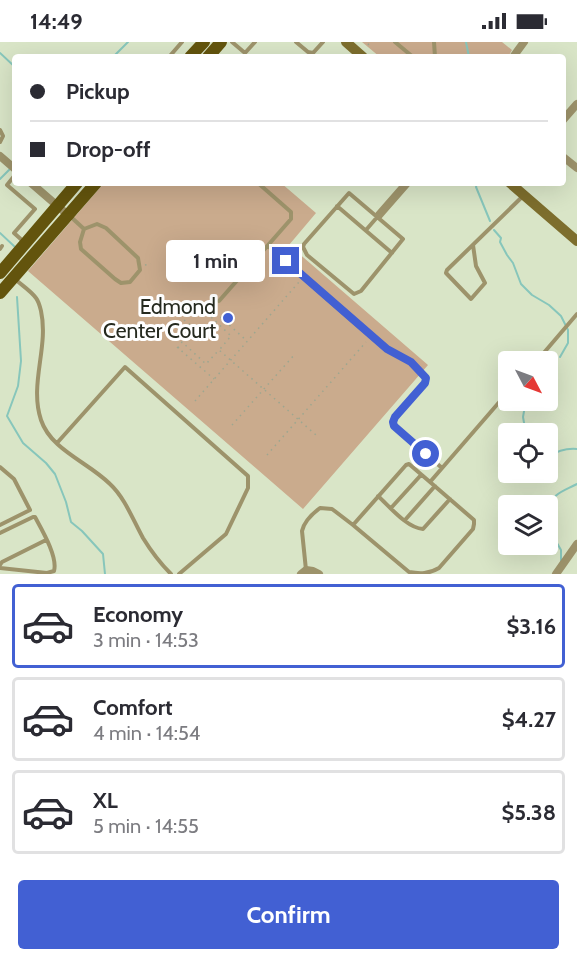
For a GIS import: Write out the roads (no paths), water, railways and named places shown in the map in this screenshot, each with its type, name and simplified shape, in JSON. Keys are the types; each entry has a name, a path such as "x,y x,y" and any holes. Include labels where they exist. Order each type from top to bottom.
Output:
{"main road":[{"path":"211,54 221,42"},
{"path":"1,269 26,243 72,186"},
{"path":"0,293 93,186"},
{"path":"514,186 577,241"}],"street":[{"path":"515,54 525,42"},
{"path":"566,116 577,104"},
{"path":"0,156 12,166"},
{"path":"34,186 68,215"},
{"path":"379,216 401,186"},
{"path":"556,574 577,544"},
{"path":"304,572 313,571 319,574"}],"lane":[{"path":"172,54 182,42"},
{"path":"232,42 245,53 255,42"},
{"path":"296,42 308,52 313,52 323,42"},
{"path":"398,43 410,54"},
{"path":"0,130 3,136 0,142"},
{"path":"12,179 7,185 35,209 14,233 26,243"},
{"path":"219,301 291,219 291,212 261,186"},
{"path":"349,193 379,216 403,239 361,291 354,294 307,255 303,247 349,193"},
{"path":"473,245 476,266 485,283 471,299 446,273 447,270 473,245 525,195"},
{"path":"337,206 393,253"},
{"path":"68,215 84,229"},
{"path":"366,230 379,216"},
{"path":"97,224 106,228 138,258 140,270 130,282 121,283 115,279 81,249 80,242 84,229 97,224"},
{"path":"268,246 387,349 411,362 426,378 425,383 393,422 394,426 442,468"},
{"path":"14,277 38,300 42,319 43,346 37,386 37,407 41,422 48,435 57,444 112,486 121,497 157,559 171,574"},
{"path":"545,351 577,314"},
{"path":"57,444 125,367 248,476 248,488 226,534 179,574"},
{"path":"430,482 498,404"},
{"path":"304,572 303,526 320,508 332,509 410,572 417,574 439,568 473,529 474,519 409,465 405,465 353,525"},
{"path":"0,467 14,479 30,510 0,525"},
{"path":"0,474 4,470"},
{"path":"391,508 421,475"},
{"path":"405,520 435,486"},
{"path":"378,496 414,527 423,529 450,499"},
{"path":"0,533 33,517 36,518 46,540 56,565 54,573 0,566 2,562 46,540"}],"waterway":[{"path":"116,54 128,42"},
{"path":"466,42 468,54"},
{"path":"0,53 12,64"},
{"path":"0,179 11,168"},
{"path":"476,186 490,221"},
{"path":"494,230 501,238 500,242 513,263 521,284 561,316 568,330 568,343 560,357"},
{"path":"0,233 15,247"},
{"path":"17,297 21,361 18,386 7,416 23,443 55,474 71,522 103,554 105,574"},
{"path":"524,411 524,423"},
{"path":"558,452 577,449"},
{"path":"557,495 577,484"},
{"path":"558,545 561,550 561,563"}],"place":[{"name":"Edmond Center Court","path":"228,318"}]}
